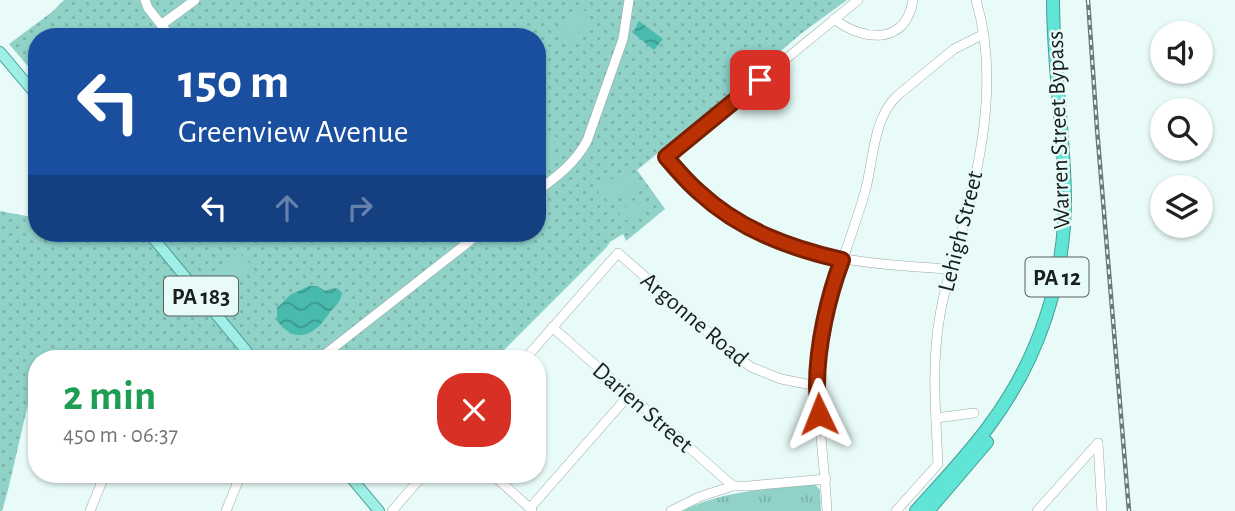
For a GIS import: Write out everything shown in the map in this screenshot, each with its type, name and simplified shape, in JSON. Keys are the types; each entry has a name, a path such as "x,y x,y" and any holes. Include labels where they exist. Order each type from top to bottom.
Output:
{"highway":[{"name":"Warren Street Bypass","path":"916,511 976,443 1004,405 1028,363 1051,304 1061,253 1065,205 1053,0"},
{"name":"Warren Street Bypass","path":"928,511 982,448 1016,401 1042,355 1059,306 1070,254 1073,197 1062,0"}],"main road":[{"path":"0,53 28,86"},
{"name":"PA 183","path":"156,242 246,350"},
{"path":"356,483 379,511"}],"street":[{"path":"145,0 164,28"},
{"path":"161,25 195,0"},
{"path":"546,184 570,166 587,141 623,39 629,0"},
{"path":"858,0 666,157 701,195 732,218 767,237 842,260 950,269"},
{"path":"834,19 845,28 870,36 883,36 903,25 911,11 913,0"},
{"name":"Lehigh Street","path":"896,511 938,464 935,348 950,269 971,195 981,141 988,76 984,34 976,0"},
{"path":"827,511 817,386 821,345 828,307 866,186 879,122 892,100 954,49 984,34"},
{"path":"330,350 468,242"},
{"name":"Argonne Road","path":"552,327 618,253 751,367 781,379 817,386"},
{"path":"533,350 552,327"},
{"name":"Darien Street","path":"552,327 733,486"},
{"path":"502,483 532,509 629,395"},
{"path":"936,418 974,413"},
{"path":"1037,511 1098,443 1102,511"},
{"path":"671,511 699,497 733,486 825,479"},
{"path":"90,511 102,483"},
{"path":"226,511 238,483"},
{"path":"392,511 416,483"}],"green space":[{"path":"64,0 847,0 802,33 637,170 665,209 626,241 623,234 610,242 504,350 28,350 28,404 8,490 0,511 0,211 28,216 28,242 546,242 546,28 30,28"},
{"path":"576,6 582,8 590,18 588,24 571,41 558,29"},
{"path":"28,30 28,66 9,44"},
{"path":"546,135 560,140 546,164"},
{"path":"628,174 637,180 636,189 609,201 599,195 598,188 601,185"},
{"path":"634,200 640,202 644,208 631,221 625,220 619,214"},
{"path":"237,253 241,254 252,269 239,279 227,282 217,269"},
{"path":"815,484 820,490 821,511 682,511 730,495"}],"water":[{"path":"639,21 663,39 654,50 633,33"},
{"path":"309,286 317,286 325,291 336,288 342,293 341,299 314,330 303,335 293,334 277,321 277,308 290,295"}],"railway":[{"path":"1088,0 1129,511"}],"route":[{"path":"760,80 666,157 701,195 747,227 788,245 842,260 831,293 823,332 817,386 819,414"}]}
